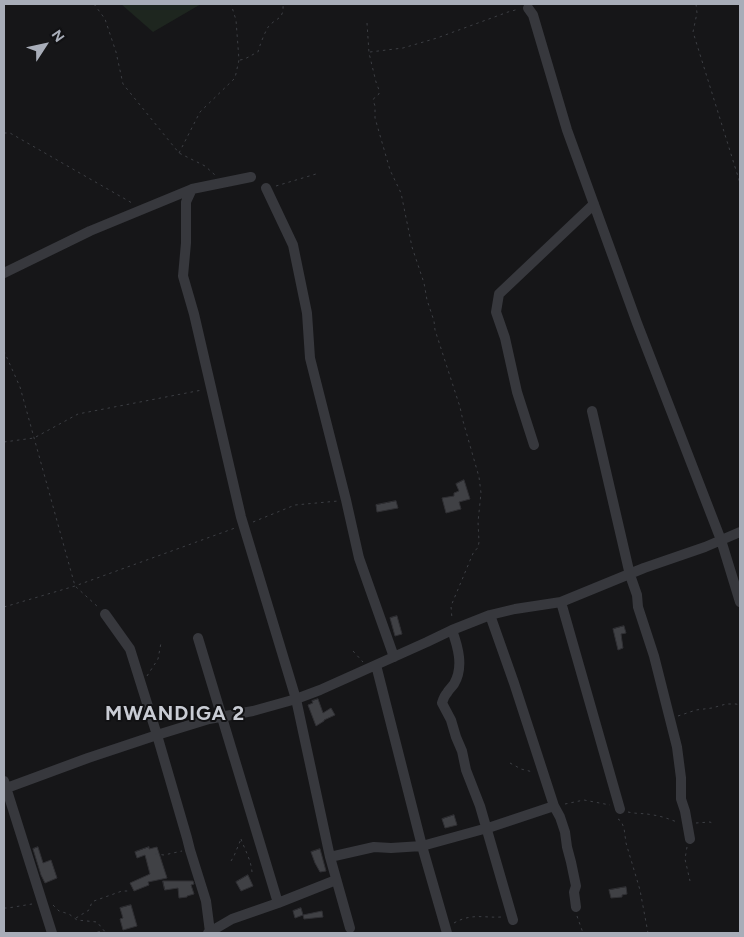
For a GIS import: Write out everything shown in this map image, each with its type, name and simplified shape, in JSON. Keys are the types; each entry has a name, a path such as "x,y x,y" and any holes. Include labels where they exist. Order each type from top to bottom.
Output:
{"street":[{"path":"528,8 533,15 567,130 640,332 721,540 740,602"},
{"path":"4,273 90,231 192,189 251,177"},
{"path":"266,188 293,245 307,313 310,358 359,558 394,657"},
{"path":"192,189 186,202 186,243 183,276 194,314 243,525 296,698 330,856 350,928"},
{"path":"534,445 517,392 505,338 496,312 499,294 594,204"},
{"path":"592,411 630,575 637,595 638,607 654,656 677,747 681,778 681,799 690,839"},
{"path":"52,933 5,786 209,719 253,711 320,690 452,630 490,615 561,602 740,532"},
{"path":"561,602 616,812"},
{"path":"105,614 130,649 206,901 209,932 232,919 336,880"},
{"path":"490,615 554,806 565,832 576,886 574,898 576,907"},
{"path":"452,630 458,646 458,674 454,686 447,692 442,703 451,720 462,751 470,783 480,806 512,918"},
{"path":"198,638 278,903"},
{"path":"372,667 446,931"},
{"path":"330,856 374,847 422,846 554,806"}],"path":[{"path":"94,4 105,19 116,52 123,84 178,153 205,166 222,183"},
{"path":"178,153 200,112 234,78 239,60 236,20 231,4"},
{"path":"239,60 247,59 258,52 268,27 279,18 283,12 284,4"},
{"path":"696,4 697,13 693,32 740,183"},
{"path":"369,53 437,38 508,12 528,8"},
{"path":"367,23 369,53 379,90 379,94 373,100 375,118 390,170 404,207 412,247 479,477 481,493 478,548 474,551 451,606 452,630"},
{"path":"4,133 10,133 143,209"},
{"path":"266,188 316,174"},
{"path":"4,351 20,387 75,586 105,614"},
{"path":"4,442 34,438 78,414 211,388"},
{"path":"4,607 75,586 295,505 346,500"},
{"path":"141,684 158,660 161,643"},
{"path":"353,651 360,659 372,667"},
{"path":"669,718 726,704 740,705"},
{"path":"510,763 521,769 544,774"},
{"path":"554,806 584,800 607,804 616,812 624,828 640,890 648,933"},
{"path":"607,804 616,812 652,814 687,825 710,822 714,824"},
{"path":"230,860 234,856 241,839 246,848 252,872"},
{"path":"690,839 685,859 690,881"},
{"path":"155,854 164,855 190,850"},
{"path":"75,919 89,910 94,901 122,891 130,891"},
{"path":"4,908 42,902 51,903 59,911 69,914 75,919 97,922 106,933"},
{"path":"576,907 583,933"},
{"path":"446,931 459,921 476,916 512,918"},
{"path":"91,933 104,931"}],"shaded area":[{"path":"121,4 201,4 153,32"}],"building":[{"path":"464,480 470,499 459,502 461,509 446,513 442,498 454,496 454,493 459,491 456,484"},
{"path":"396,501 398,508 377,512 376,505"},
{"path":"397,616 402,634 395,636 390,618"},
{"path":"624,626 626,633 621,634 623,648 618,650 613,629"},
{"path":"318,699 323,713 331,708 335,715 316,726 308,705"},
{"path":"454,815 457,825 445,828 442,819"},
{"path":"38,847 43,863 51,860 57,878 45,883 33,849"},
{"path":"149,847 149,849 157,847 167,878 148,882 149,885 134,891 130,883 150,874 145,855 137,858 135,852"},
{"path":"320,849 326,871 320,872 311,852"},
{"path":"248,875 253,886 241,891 236,882"},
{"path":"163,881 193,881 194,884 191,885 194,894 179,898 178,888 165,890"},
{"path":"626,887 627,894 622,895 622,897 611,898 609,890"},
{"path":"131,905 137,926 123,930 120,919 123,918 120,908"},
{"path":"301,908 303,915 295,918 293,911"},
{"path":"322,911 323,917 304,919 303,915"}],"district":[{"name":"MWANDIGA 2","path":"175,714"}]}
